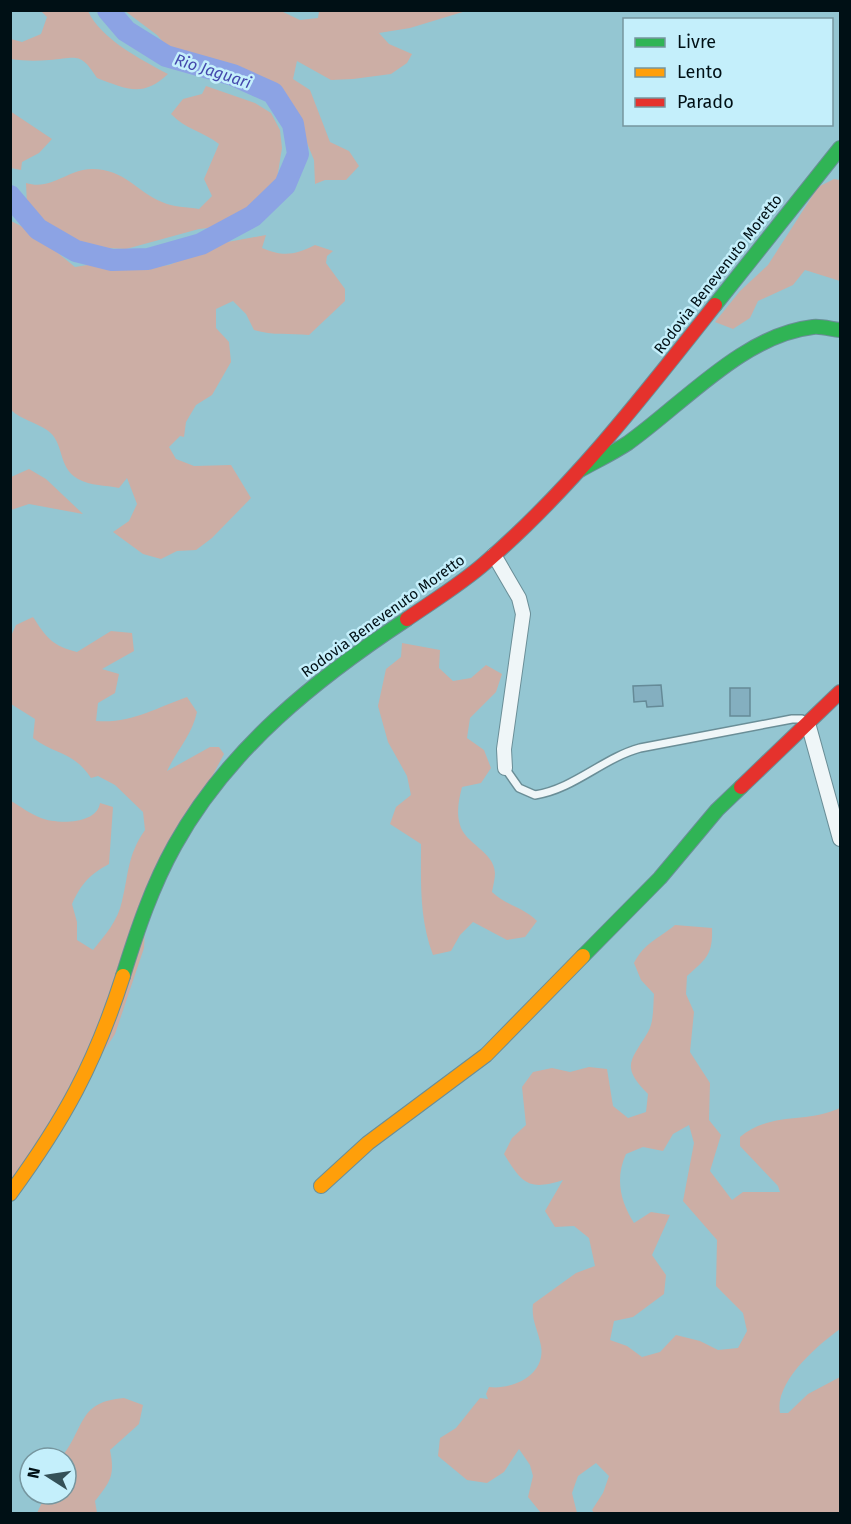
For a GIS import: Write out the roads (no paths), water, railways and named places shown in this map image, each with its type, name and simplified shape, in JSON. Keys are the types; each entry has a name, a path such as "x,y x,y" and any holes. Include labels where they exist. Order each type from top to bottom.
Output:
{"main road":[{"name":"Rodovia Benevenuto Moretto","path":"10,1194 48,1143 74,1099 96,1053 149,901 169,855 230,766 277,718 332,671 466,578 494,555 580,470 628,415 746,263 840,148"},
{"path":"580,470 626,444 749,351 779,334 810,327 831,327 840,330"},
{"path":"321,1186 368,1143 486,1055 660,878 717,810 840,693"}],"street":[{"path":"494,555 519,598 523,614 504,749 505,768"},
{"path":"808,723 840,838"}],"lane":[{"path":"505,768 519,788 535,795 569,784 628,751 792,719 802,719 808,723"}],"waterway":[{"name":"Rio Jaguari","path":"10,196 38,229 76,251 112,260 148,259 201,244 253,216 285,185 298,154 293,124 273,93 233,75 166,56 126,31 108,10"}]}
